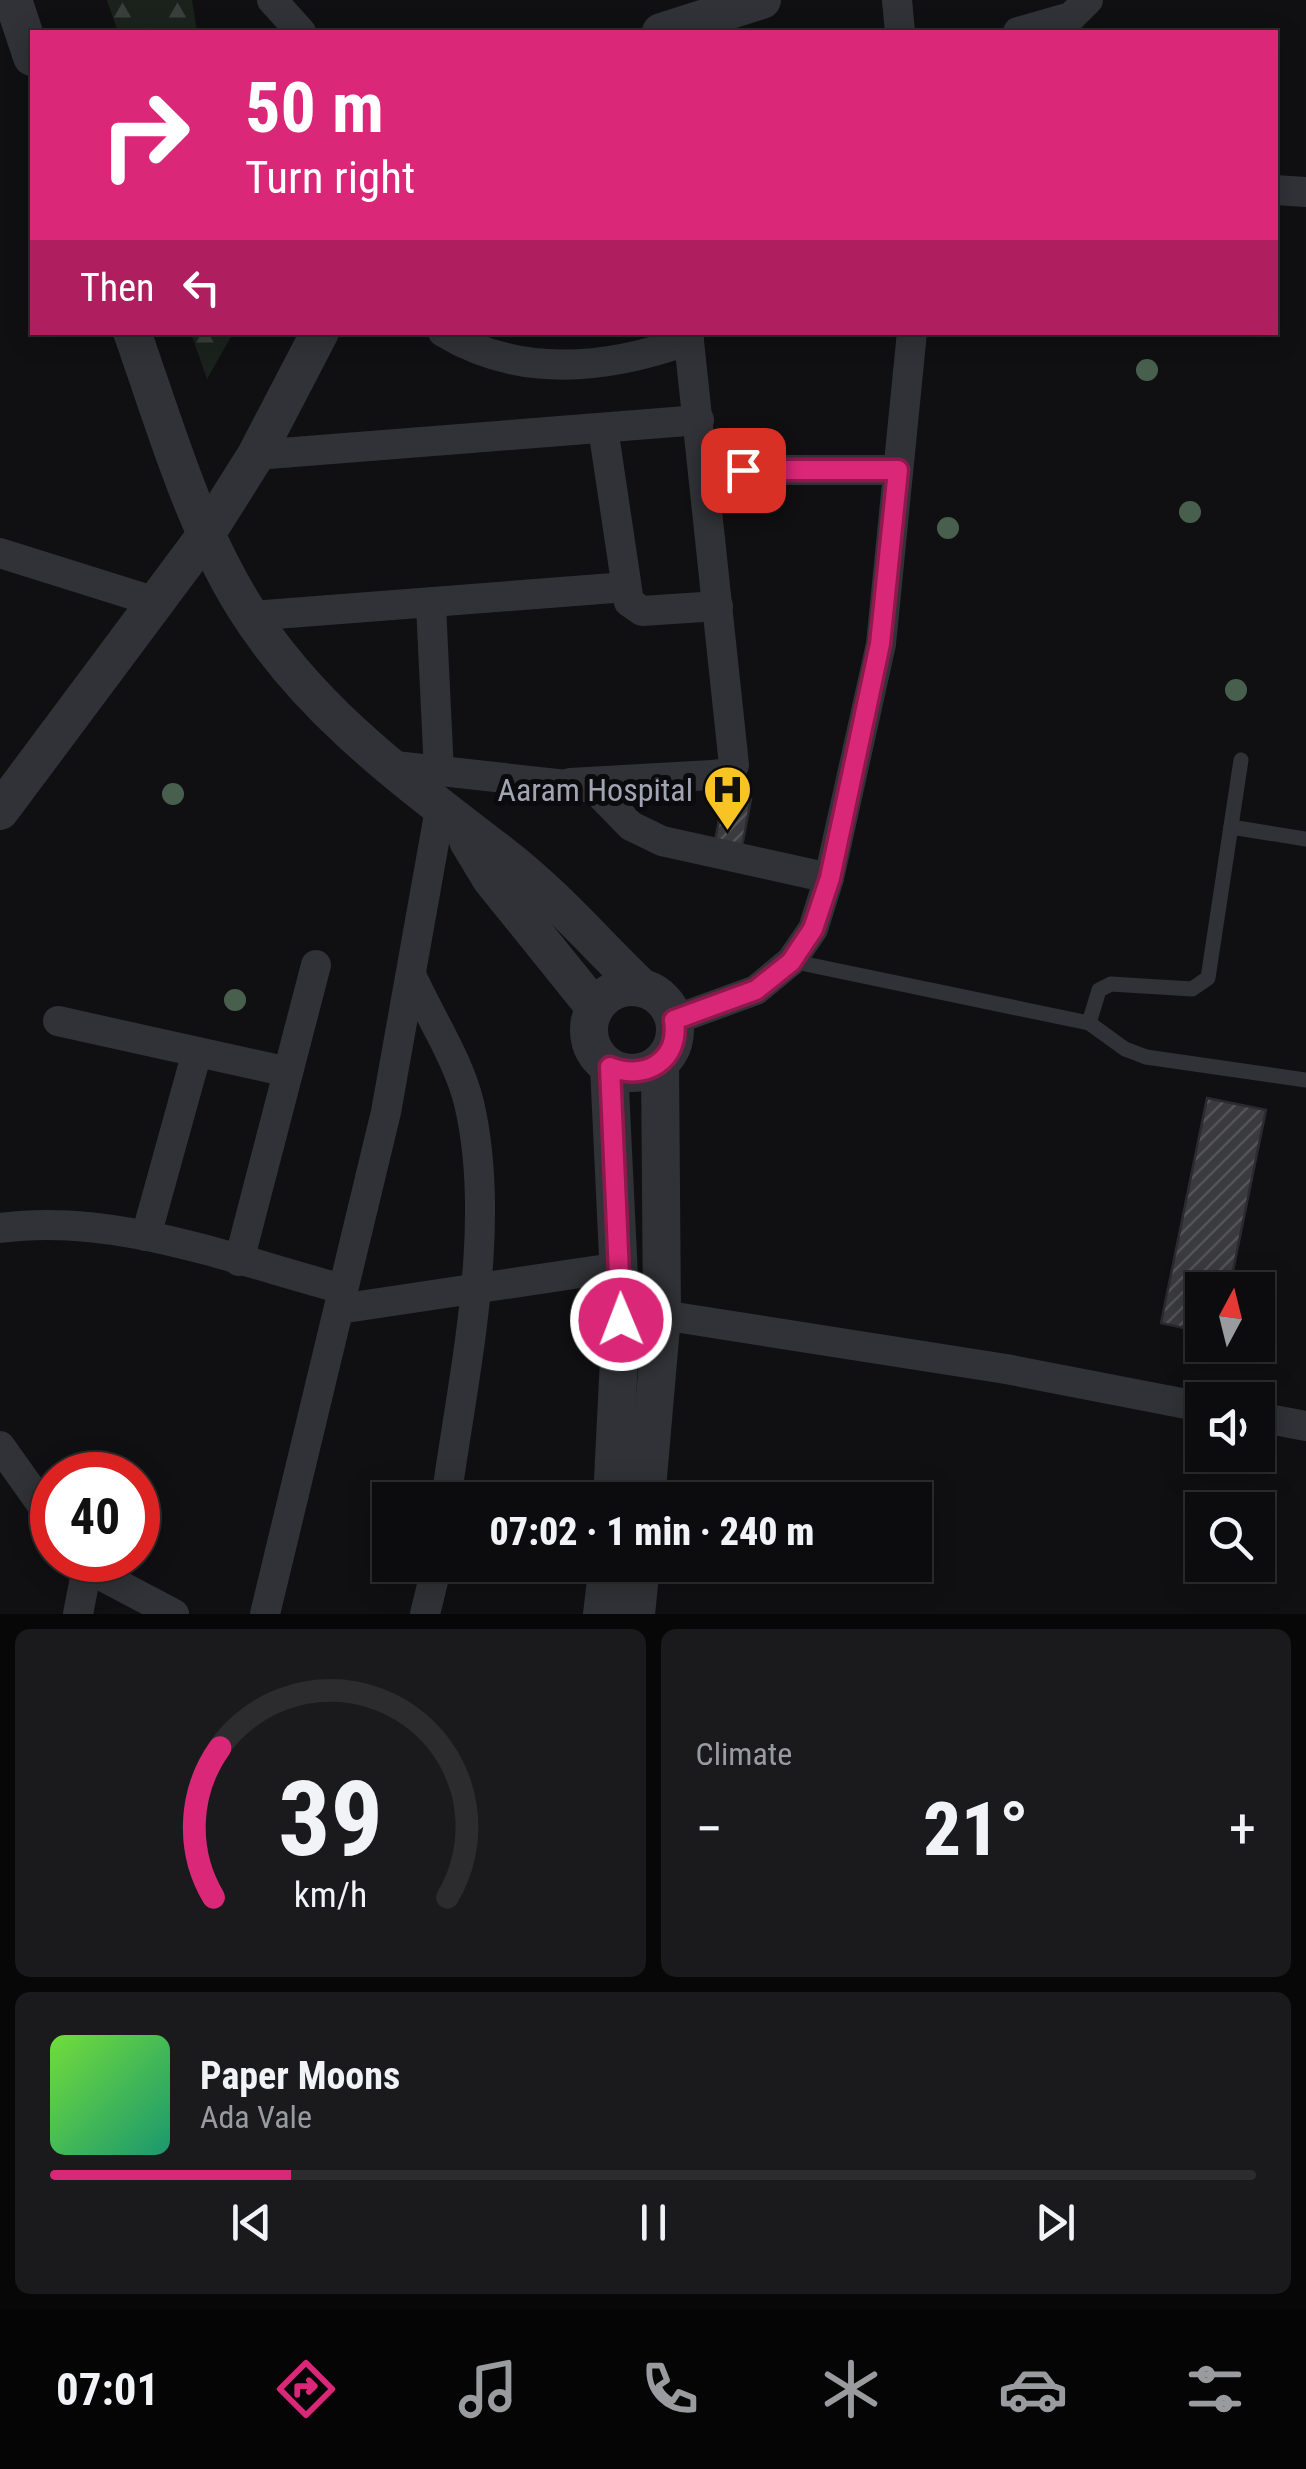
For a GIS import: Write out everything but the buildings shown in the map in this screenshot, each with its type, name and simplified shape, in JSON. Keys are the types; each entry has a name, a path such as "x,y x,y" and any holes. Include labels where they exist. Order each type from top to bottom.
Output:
{"street":[{"path":"272,0 299,30"},
{"path":"675,30 709,25 762,0"},
{"path":"897,0 900,30"},
{"path":"1025,30 1071,17 1088,0"},
{"path":"9,6 30,53"},
{"path":"1278,190 1306,192"},
{"path":"133,335 205,536 251,616 292,670 384,764 446,803 642,988 663,1000 674,1020 674,1044 660,1063 636,1073 610,1067 599,1058 589,1034 595,1008 616,990 642,988"},
{"path":"0,811 205,536 256,456 318,335"},
{"path":"446,803 570,784 712,775 734,765 689,336 636,359 576,366 528,363 451,335"},
{"path":"528,363 534,335"},
{"path":"674,1020 756,990 791,962 813,929 830,878 880,644 912,335"},
{"path":"256,456 699,420"},
{"path":"603,428 629,602 636,610 718,606"},
{"path":"704,470 898,470"},
{"path":"0,553 156,602"},
{"path":"251,616 626,586"},
{"path":"265,1614 341,1299 446,803 431,604"},
{"path":"570,784 594,788 631,826 662,841 830,878"},
{"path":"446,803 491,878 595,1008"},
{"path":"238,1261 316,965"},
{"path":"412,978 468,1098 479,1159 475,1289 448,1482"},
{"path":"58,1021 288,1072"},
{"path":"146,1236 197,1052"},
{"path":"648,1482 662,1315 660,1063"},
{"path":"610,1067 620,1266 613,1482"},
{"path":"0,1228 45,1222 146,1236 238,1261 341,1299 475,1289 620,1266"},
{"path":"662,1315 1006,1369 1185,1404"},
{"path":"1275,1420 1306,1426"},
{"path":"0,1446 30,1489"},
{"path":"78,1614 82,1582"},
{"path":"116,1582 174,1614"},
{"path":"425,1614 433,1582"},
{"path":"602,1614 606,1582"},
{"path":"636,1614 639,1582"}],"lane":[{"path":"1089,1023 1099,990 1111,984 1192,990 1208,978 1242,760"},
{"path":"1231,827 1306,839"},
{"path":"791,962 1089,1023 1126,1049 1146,1057 1306,1080"}],"green space":[{"path":"107,0 192,0 197,30 117,30"},
{"path":"192,335 232,335 207,379"}],"place":[{"name":"Aaram Hospital","path":"728,832"}],"route":[{"path":"621,1320 610,1067 636,1073 660,1063 674,1044 674,1020 756,990 791,962 813,929 830,878 880,644 898,470 743,470"}]}
